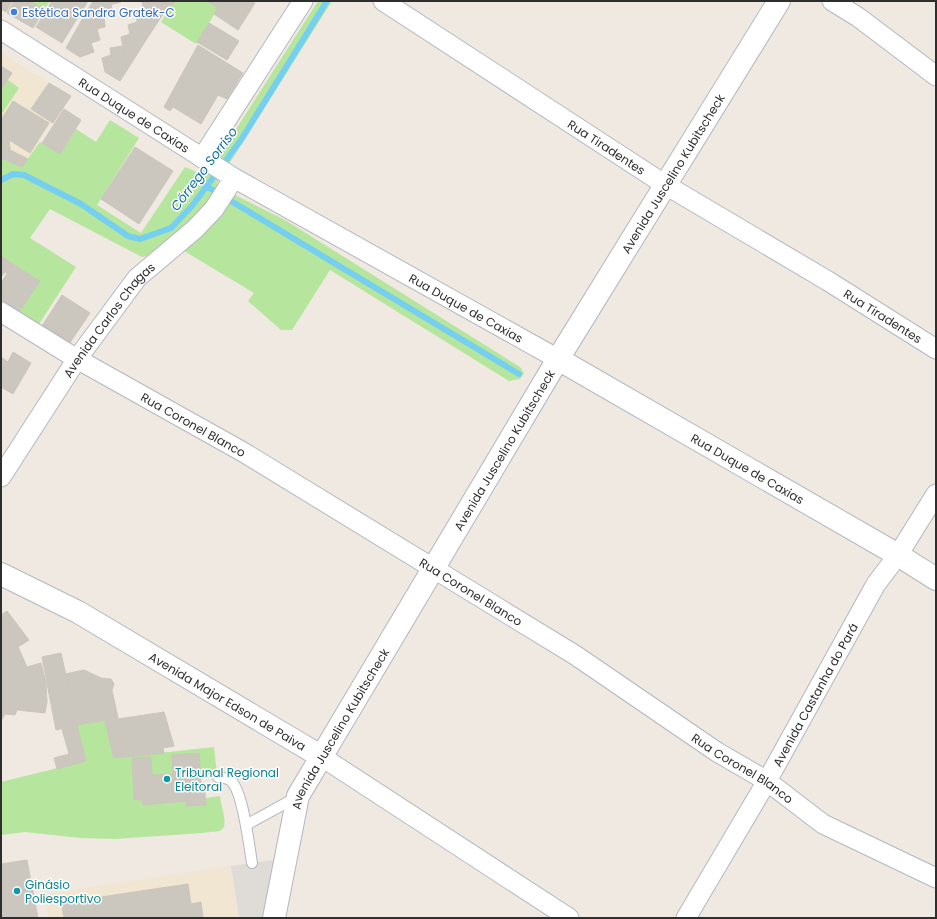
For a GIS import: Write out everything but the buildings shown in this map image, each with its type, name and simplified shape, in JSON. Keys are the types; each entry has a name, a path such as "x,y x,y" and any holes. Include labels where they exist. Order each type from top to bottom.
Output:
{"street":[{"name":"Avenida Carlos Chagas","path":"1,477 78,359 137,278 195,229 214,209 219,168 303,1"},
{"name":"Rua Tiradentes","path":"383,1 664,184 828,281 936,349"},
{"name":"Avenida Juscelino Kubitscheck","path":"274,918 298,796 558,358 664,184 779,1"},
{"path":"832,1 858,17 936,76"},
{"name":"Rua Duque de Caxias","path":"1,30 219,168 558,358 898,555 936,579"},
{"name":"Rua Coronel Blanco","path":"1,312 78,359 243,452 575,655 717,752 767,781 823,824 936,878"},
{"name":"Avenida Castanha do Pará","path":"686,918 767,781 876,584 898,555 936,494"},
{"name":"Avenida Major Edson de Paiva","path":"1,574 78,612 322,756 569,918"}],"lane":[{"path":"218,777 230,780 236,789 246,825 252,863"},
{"path":"246,825 298,796"}],"shaded area":[{"path":"1,53 71,96 22,167 1,158"},
{"path":"286,858 274,918 239,918 231,866"},
{"path":"231,866 238,918 49,918 44,894"}],"green space":[{"path":"30,1 50,1 44,10"},
{"path":"175,1 207,1 218,8 196,44 161,22"},
{"path":"318,1 332,1 217,183 219,187 197,217 152,255 142,257 50,209 30,238 76,267 39,324 19,312 40,281 1,256 1,158 22,167 40,142 60,154 76,129 96,142 110,120 139,138 97,205 141,233 185,167 206,176"},
{"path":"8,80 19,88 1,115 1,90"},
{"path":"233,194 285,220 520,367 524,373 520,379 509,381 330,270 292,330 281,330 248,301 254,293 181,249"},
{"path":"105,720 114,758 214,747 217,774 200,775 199,753 172,755 173,774 152,775 151,757 132,758 134,800 142,799 143,805 186,801 187,806 206,805 206,798 220,796 224,827 220,831 202,833 115,839 80,838 25,832 1,835 1,782 86,761 77,725"}],"waterway":[{"name":"Córrego Sorriso","path":"1,180 13,174 24,175 81,204 128,236 140,239 171,228 192,206 241,140 327,1"},
{"path":"206,186 519,374"}],"place":[{"name":"Estética Sandra Gratek-C","path":"14,12"},
{"name":"Tribunal Regional Eleitoral","path":"167,779"},
{"name":"Ginásio Poliesportivo","path":"17,891"}]}
